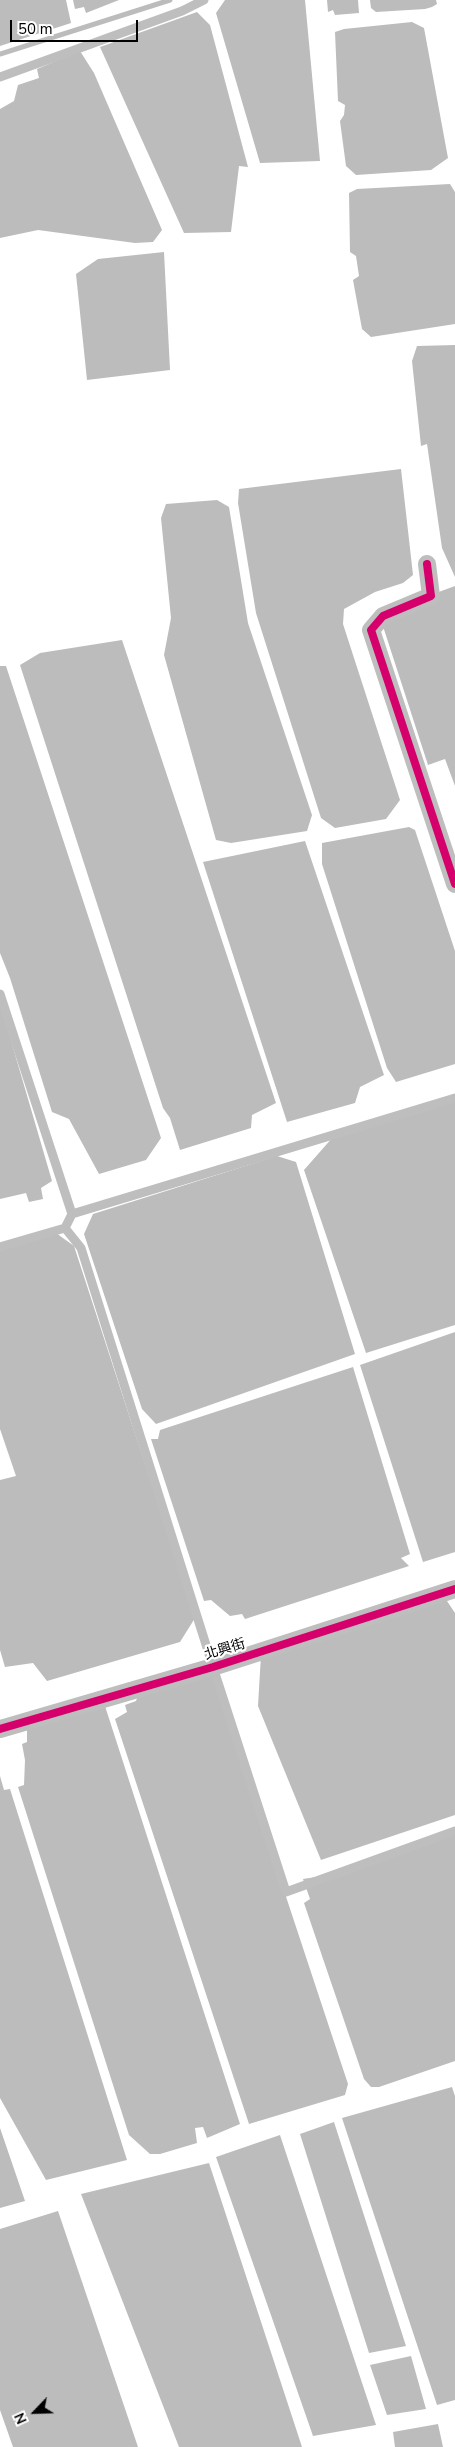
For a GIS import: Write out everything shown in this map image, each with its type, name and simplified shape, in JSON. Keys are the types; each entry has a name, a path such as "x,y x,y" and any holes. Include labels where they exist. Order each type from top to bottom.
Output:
{"street":[{"path":"427,564 431,596 383,616 371,630 455,884"},
{"name":"北興街","path":"0,1729 213,1667 455,1589"}],"lane":[{"path":"0,77 182,11 204,0"},
{"path":"0,994 72,1214 65,1228 0,1247"},
{"path":"72,1214 455,1098"},
{"path":"65,1228 81,1248 286,1892 455,1831"}],"shaded area":[{"path":"0,0 66,0 71,23 0,46"},
{"path":"73,0 119,0 86,13 84,7 75,9"},
{"path":"225,0 305,0 320,161 260,163 216,13"},
{"path":"327,0 358,0 359,13 335,15 333,10 328,12"},
{"path":"370,0 436,0 437,4 425,9 376,12 371,8"},
{"path":"197,12 210,25 248,167 239,166 231,232 184,233 100,47"},
{"path":"412,22 424,28 448,158 431,170 356,175 346,166 340,121 344,115 345,105 338,101 335,32 344,29"},
{"path":"80,51 94,73 162,230 153,242 135,243 38,230 0,238 0,109 14,101 18,85 39,78 37,69"},
{"path":"450,184 455,192 455,324 371,337 362,329 353,280 359,276 356,256 350,252 349,193 357,189"},
{"path":"164,252 170,370 87,380 76,274 98,259"},
{"path":"455,345 455,577 442,548 427,444 421,446 412,361 417,346"},
{"path":"401,469 413,575 403,583 375,592 344,609 343,624 400,800 386,819 335,828 321,818 256,613 238,503 239,489"},
{"path":"217,500 229,507 248,623 312,815 307,831 231,843 216,840 164,655 171,618 161,518 166,504"},
{"path":"455,586 455,786 445,759 428,765 379,614"},
{"path":"122,640 276,1103 252,1115 251,1128 180,1150 170,1118 163,1108 20,665 40,653"},
{"path":"0,666 6,666 161,1138 146,1160 99,1174 69,1119 52,1112 10,978 0,953"},
{"path":"409,827 415,830 455,951 455,1064 396,1082 387,1068 322,864 322,843"},
{"path":"305,841 384,1075 360,1087 355,1103 287,1122 203,862"},
{"path":"0,1003 52,1181 41,1188 43,1199 29,1202 26,1193 0,1199"},
{"path":"455,1102 455,1325 366,1353 304,1170 333,1137"},
{"path":"277,1156 296,1162 355,1354 156,1424 142,1409 84,1234 93,1214"},
{"path":"56,1233 74,1246 195,1618 180,1642 47,1681 33,1663 5,1667 0,1650 0,1480 16,1476 0,1429 0,1250"},
{"path":"455,1332 455,1552 423,1562 360,1365"},
{"path":"353,1367 410,1554 401,1558 409,1566 245,1619 242,1614 230,1616 211,1600 204,1601 151,1439 158,1439 160,1430"},
{"path":"445,1598 455,1613 455,1815 321,1860 258,1706 261,1655"},
{"path":"212,1673 348,2084 345,2095 249,2124 115,1719 127,1712 125,1705 136,1701 139,1693"},
{"path":"104,1703 240,2124 207,2138 203,2127 195,2128 197,2143 160,2154 150,2154 129,2135 18,1787 24,1785 25,1760 22,1744 27,1742 27,1728"},
{"path":"0,1776 4,1790 10,1789 127,2160 46,2180 0,2098"},
{"path":"455,1830 455,2061 379,2087 371,2087 364,2079 304,1903 310,1899 303,1879 316,1877"},
{"path":"452,2087 455,2096 455,2400 437,2405 342,2118"},
{"path":"334,2122 406,2346 369,2353 300,2134"},
{"path":"0,2128 25,2201 0,2208"},
{"path":"280,2135 376,2425 313,2436 216,2157"},
{"path":"209,2163 302,2447 179,2447 81,2194"},
{"path":"58,2211 138,2447 13,2447 0,2410 0,2229"},
{"path":"411,2356 426,2409 387,2415 370,2365"},
{"path":"438,2424 443,2447 395,2447 393,2432"}],"waterway":[{"path":"0,54 170,0"}],"cycle path":[{"path":"427,564 431,596 383,616 371,630 455,884"},
{"path":"0,1729 213,1667 455,1589"}]}
